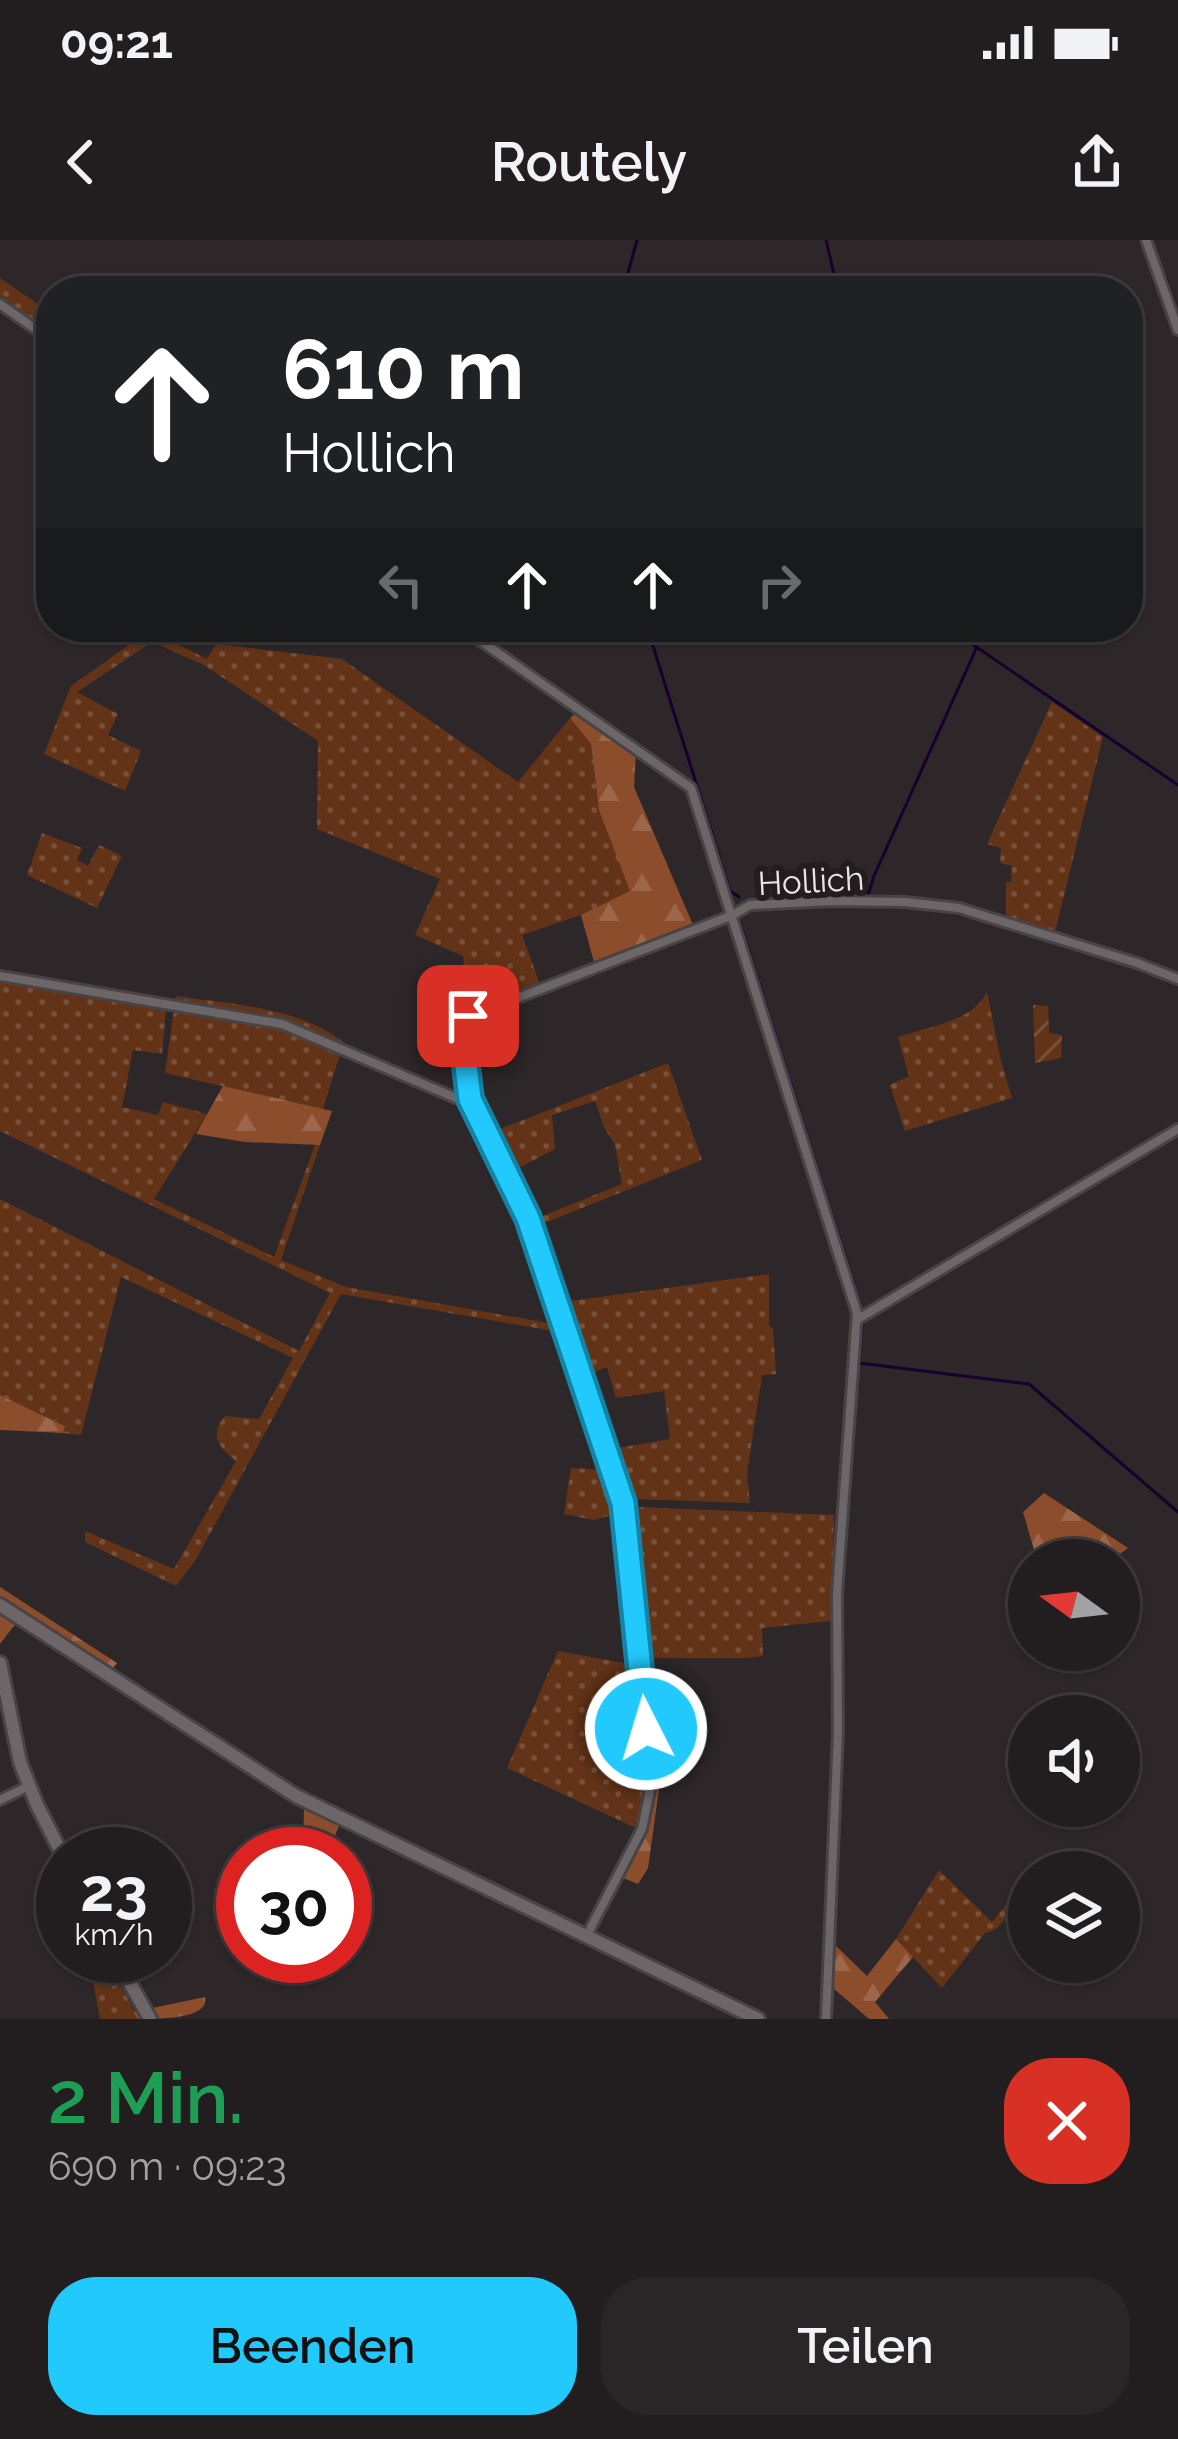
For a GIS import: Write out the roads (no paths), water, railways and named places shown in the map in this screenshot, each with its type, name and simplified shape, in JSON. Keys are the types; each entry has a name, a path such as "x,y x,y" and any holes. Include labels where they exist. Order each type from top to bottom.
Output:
{"street":[{"path":"1146,240 1178,330"},
{"path":"0,304 36,329"},
{"path":"482,642 691,788 858,1319 838,1573 838,1732 826,2019"},
{"name":"Hollich","path":"470,1099 462,1033 468,1016 751,905 904,902 959,908 1178,979"},
{"path":"0,976 282,1024 456,1098 470,1099 528,1218 623,1503 650,1790 642,1829 587,1935"},
{"path":"858,1319 1178,1129"},
{"path":"0,1605 296,1796 758,2019"},
{"path":"0,1663 20,1762 48,1827"},
{"path":"0,1800 28,1786"},
{"path":"130,1983 150,2019"}],"waterway":[{"path":"627,276 637,240"},
{"path":"826,240 834,276"},
{"path":"1140,240 1155,280"},
{"path":"1166,278 1178,313"},
{"path":"652,642 730,891 739,897"},
{"path":"969,642 1178,785"},
{"path":"868,895 976,649"},
{"path":"867,906 967,915"},
{"path":"979,919 1089,952"},
{"path":"740,923 860,1303 859,1363 1029,1384 1178,1512"}]}
